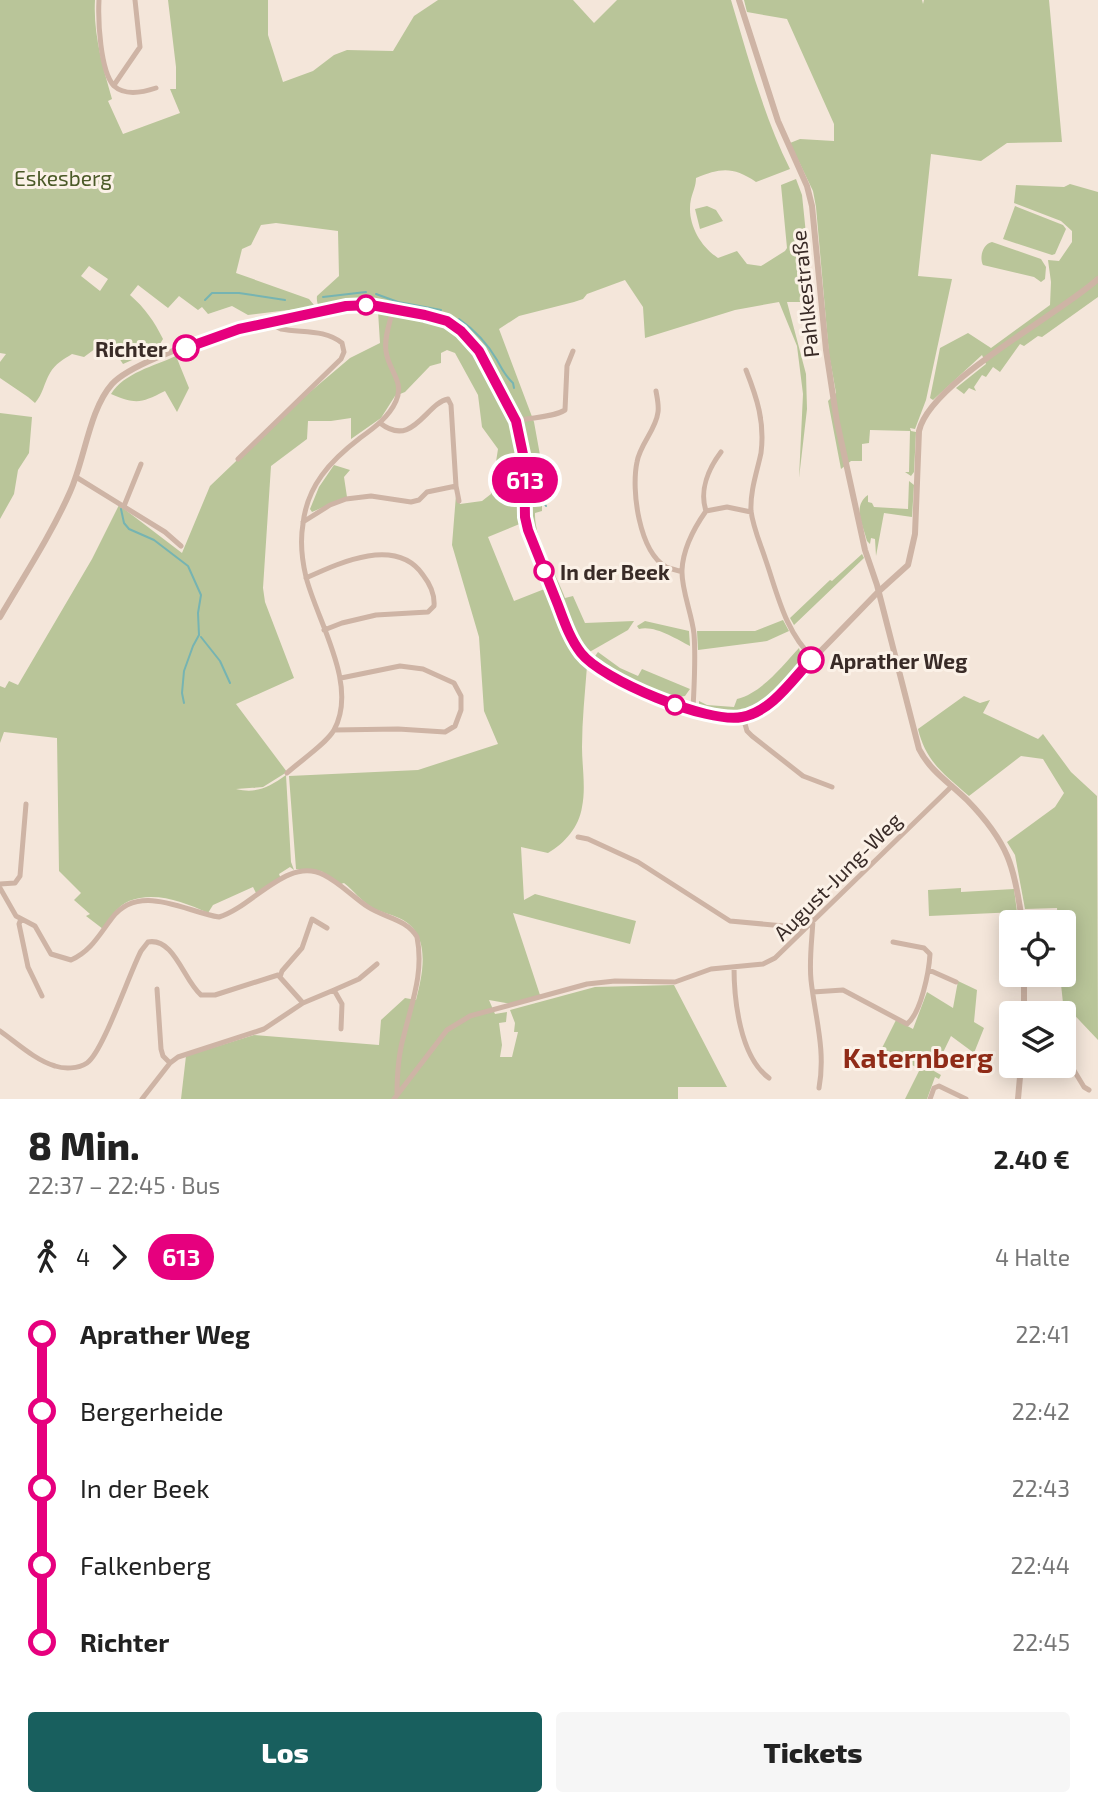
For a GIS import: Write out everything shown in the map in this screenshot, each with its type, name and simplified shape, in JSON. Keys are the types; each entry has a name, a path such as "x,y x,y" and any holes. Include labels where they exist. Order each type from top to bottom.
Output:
{"street":[{"path":"99,0 101,43 114,85 122,90 139,93 156,89"},
{"path":"114,85 141,47 135,0"},
{"name":"Pahlkestraße","path":"739,0 778,121 807,186 812,206 826,350 837,422 858,522 919,749 930,767 982,817 1004,847 1015,874 1021,910"},
{"path":"0,617 56,521 76,477 96,412 115,381 133,368 212,338 275,320 346,306 371,305 436,317 454,326 467,336 489,367 516,421 524,459 525,517 528,530 576,647 595,666 651,695 693,710 723,717 743,717 765,707 910,561 915,534 919,431 926,413 943,393 972,370 1098,279"},
{"path":"287,773 334,730 340,709 341,678 306,578 302,554 303,522 310,497 325,469 342,452 380,424 394,405 400,389 386,352 386,335 393,309"},
{"path":"238,459 341,359 344,352 342,343 334,338 321,333 281,330 275,320"},
{"path":"516,421 532,416 562,413 565,410 567,366 573,351"},
{"path":"746,370 760,407 762,421 751,512 786,620 801,645 813,658"},
{"path":"656,391 656,421 636,463 635,505 639,524 659,560 665,566 682,572"},
{"path":"380,424 394,430 408,428 420,422 443,400 448,399 451,405 459,501"},
{"path":"693,710 694,641 682,572 689,540 706,511 705,486 714,461 721,452"},
{"path":"124,506 141,464"},
{"path":"76,477 165,532 181,546"},
{"path":"303,522 330,505 346,499 371,496 404,503 419,500 426,492 456,486"},
{"path":"706,511 727,508 751,512"},
{"path":"306,578 344,561 373,555 386,556 406,560 416,566 433,594 434,606 428,612 366,617 324,629"},
{"path":"334,730 398,729 445,732 455,726 461,710 461,696 457,686 423,668 400,666 341,678"},
{"path":"743,717 747,731 752,736 803,776 832,787"},
{"name":"August-Jung-Weg","path":"396,1097 447,1030 464,1018 587,984 615,981 672,982 711,969 771,961 786,950 813,920 952,786"},
{"path":"26,804 20,876 15,883 0,886 16,916 35,926 51,954 71,960 82,955 99,938 117,912 134,903 173,903 219,917 293,872 303,870 322,874 370,908 406,924 417,937 419,972 400,1052 396,1097"},
{"path":"578,837 638,862 730,921 806,928"},
{"path":"21,919 19,924 28,967 42,996"},
{"path":"280,976 302,948 312,919 327,928"},
{"path":"813,920 810,967 822,1043 823,1068 820,1088"},
{"path":"0,1031 44,1062 56,1066 77,1067 88,1062 102,1042 141,951 148,942 155,941 162,943 172,953 201,995 215,995 280,976 303,1003"},
{"path":"813,992 843,990 907,1024 913,1018 929,970 928,950 893,942"},
{"path":"143,1097 170,1063 180,1055 270,1026 303,1003 359,979 377,964"},
{"path":"734,967 742,1031 759,1069 769,1078"},
{"path":"929,970 956,982"},
{"path":"157,989 161,1049 163,1056 170,1063"},
{"path":"334,990 342,1004 341,1029"},
{"path":"1076,1074 1089,1090"},
{"path":"1018,1099 1020,1078"},
{"path":"930,1099 934,1088 939,1086 966,1099"}],"green space":[{"name":"Eskesberg","path":"0,0 95,0 97,38 112,99 108,101 123,134 180,113 170,89 176,89 176,67 168,0 268,0 268,35 283,82 313,71 334,55 347,50 393,51 414,16 438,0 573,0 594,23 617,0 731,0 764,108 790,169 756,182 740,173 726,170 696,178 691,199 691,216 700,240 718,258 737,251 747,264 761,266 787,248 781,185 796,179 802,195 813,302 787,302 806,374 807,409 799,478 803,394 797,346 779,302 735,310 645,338 643,307 625,280 587,294 583,299 519,316 499,329 534,422 542,466 533,467 535,477 542,475 542,511 535,513 536,523 542,545 565,598 573,596 585,623 634,621 628,630 586,654 570,627 526,515 522,516 522,523 488,537 514,601 547,588 576,658 587,666 582,737 584,792 580,814 570,834 548,853 521,847 524,900 535,894 636,921 630,944 513,913 540,995 511,1004 489,1000 495,1014 507,1012 506,1022 499,1023 502,1045 500,1057 512,1057 518,1032 514,1032 515,1023 510,1010 595,987 674,985 727,1087 678,1087 678,1099 181,1099 186,1056 254,1035 379,1045 381,1020 405,998 416,1000 423,956 418,935 412,927 400,918 373,908 344,883 341,884 321,871 296,869 289,776 418,770 498,744 484,711 479,637 452,545 456,495 460,504 482,501 491,494 498,449 482,427 478,395 455,353 447,350 441,353 441,363 430,366 405,392 395,396 381,418 351,439 351,418 308,421 307,439 271,466 263,588 265,602 294,678 236,704 287,772 263,787 236,789 250,791 262,788 286,775 291,862 294,870 290,867 279,874 281,879 257,895 253,887 213,905 208,913 159,898 129,901 117,909 103,929 86,916 90,914 74,900 81,893 59,871 57,738 4,732 0,743 0,686 5,688 9,681 18,685 92,559 119,505 182,553 210,486 297,403 350,358 380,343 378,311 326,315 319,307 317,296 339,276 338,231 276,223 261,225 251,245 242,249 236,273 309,299 313,307 248,315 232,306 208,314 202,307 198,310 179,296 168,308 138,285 130,295 149,315 163,339 157,349 123,364 107,340 84,357 72,354 52,370 35,403 0,378 0,362 6,354 0,353","holes":["89,266 108,279 100,291 81,276"]},
{"path":"744,0 922,0 923,4 924,0 1049,0 1062,142 1007,143 981,161 931,154 918,276 952,279 926,400 915,429 910,428 916,432 914,472 911,476 905,472 909,472 910,431 870,430 869,443 862,444 862,461 851,461 841,469 828,401 836,393 829,354 816,207 813,191 790,143 800,139 834,141 834,124 787,19 747,12"},
{"path":"1070,184 1098,192 1098,297 1042,337 1038,336 1024,346 1020,344 1000,372 993,367 986,377 982,375 974,387 976,391 969,388 964,394 956,388 986,364 982,355 933,400 930,398 940,348 968,333 991,348 1050,305 1048,260 1059,261 1072,242 1072,231 1061,221 1014,203 1016,185 1064,187"},
{"path":"707,206 716,210 723,221 700,229 695,209"},
{"path":"1015,206 1063,225 1066,229 1055,254 1003,239"},
{"path":"992,242 1041,259 1046,267 1045,279 1041,282 1034,277 983,265 983,251 986,245"},
{"path":"176,356 189,388 177,412 165,391 139,401 111,394 131,375"},
{"path":"0,413 32,417 29,453 18,470 14,494 0,519"},
{"path":"334,465 350,470 344,477 347,497 312,512 310,509 319,487"},
{"path":"909,481 914,485 912,517 884,513 876,556 875,539 871,538 870,544 867,541 860,516 863,499 868,495 868,502 874,507 908,509"},
{"path":"862,554 864,558 794,625 790,618"},
{"path":"783,620 789,631 767,641 698,650 697,631 755,631"},
{"path":"645,621 689,631 690,646 658,631 639,629 637,626"},
{"path":"799,648 801,655 798,662 801,667 768,700 757,707 732,714 699,710 699,701 707,705 734,707 737,699 763,685"},
{"path":"598,652 620,668 638,676 642,669 690,689 685,696 677,697 685,702 681,704 657,695 599,665 593,659"},
{"path":"964,696 980,703 990,700 983,713 1038,739 1043,734 1071,772 1097,796 1098,1040 1076,1017 1076,1001 1063,1001 1061,987 1076,987 1076,910 1025,909 1015,855 1007,842 1055,807 1064,793 1043,759 1021,756 969,796 931,759 918,729"},
{"path":"961,888 961,892 1014,889 1017,910 929,916 928,890"},
{"path":"958,981 977,990 974,1022 984,1028 974,1053 951,1036 934,1071 941,1075 939,1079 935,1077 927,1099 905,1099 920,1069 881,1050 896,1020 913,1029 927,992 953,1008"}],"waterway":[{"path":"323,297 366,292"},
{"path":"205,300 212,293 239,293 285,300"},
{"path":"376,294 398,302 441,310"},
{"path":"459,319 485,342 514,388"},
{"path":"537,481 541,499 546,506"},
{"path":"121,509 124,523 129,529 154,540 188,566 201,595 199,635 184,671 184,703"},
{"path":"201,637 220,661 230,683"}],"bus line":[{"name":"613","path":"186,348 239,329 346,306 371,305 447,321 467,336 479,351 516,421 524,459 525,517 528,530 571,636 587,660 670,703 708,715 733,718 755,713 765,707 811,660"}],"place":[{"name":"Richter","path":"186,348"},
{"name":"In der Beek","path":"544,571"},
{"name":"Aprather Weg","path":"811,660"}],"district":[{"name":"Katernberg","path":"918,1057"}]}
